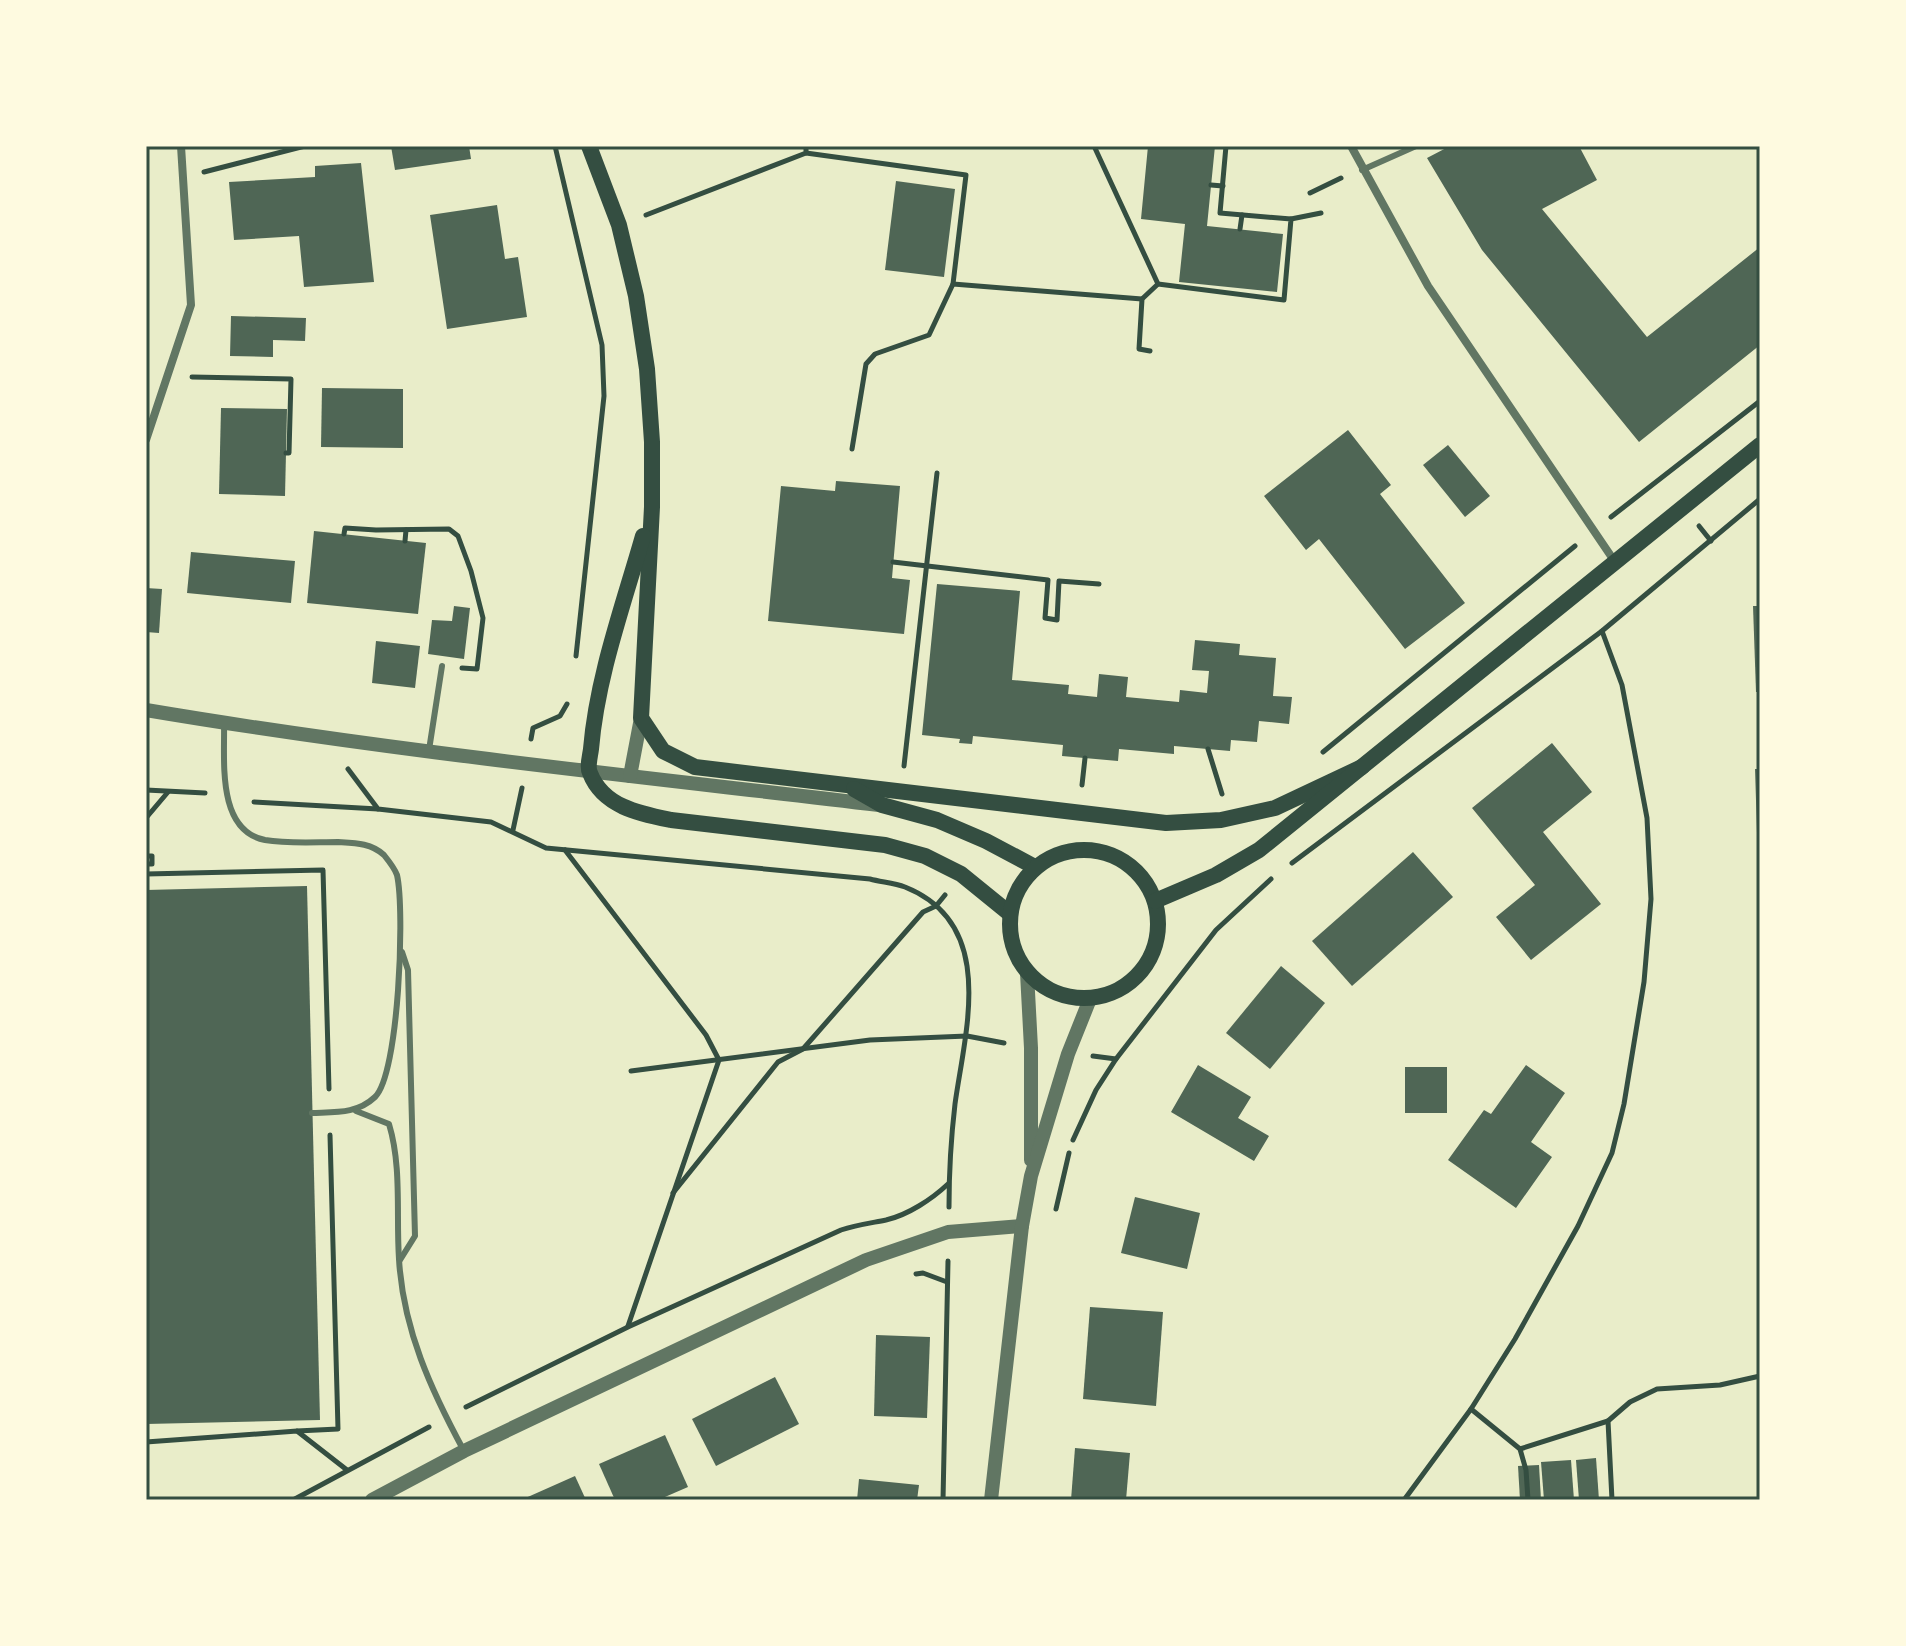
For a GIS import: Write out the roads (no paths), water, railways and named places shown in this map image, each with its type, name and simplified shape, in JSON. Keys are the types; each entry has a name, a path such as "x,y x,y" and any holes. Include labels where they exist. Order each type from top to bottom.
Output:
{"main road":[{"path":"589,146 619,225 636,296 647,369 652,507 641,718 663,751 695,767 1166,823 1207,821 1275,808 1362,767"},
{"path":"1155,901 1216,875 1259,850 1760,445"},
{"path":"652,507 594,709 589,771 599,788 613,801 636,813 885,845 925,856 961,874 1009,913"},
{"path":"846,784 882,805 937,820 1035,867"},
{"path":"1068,851 1104,852 1136,870 1155,901 1158,934 1146,966 1122,989 1090,999 1055,994 1027,973 1011,945 1009,913 1018,887 1035,867 1068,851"}],"street":[{"path":"146,440 191,305 181,146"},
{"path":"1351,146 1428,286 1616,562"},
{"path":"146,710 526,764 882,805"},
{"path":"630,776 641,718"},
{"path":"1027,973 1031,1048 1031,1176"},
{"path":"991,1500 1022,1226 1031,1176 1068,1054 1090,999"},
{"path":"372,1500 464,1451 866,1260 948,1232 1022,1226"}],"lane":[{"path":"1362,170 1416,146"},
{"path":"429,751 442,666"},
{"path":"224,723 227,794 232,816 248,832 263,840 363,843 383,854 397,872 401,949 389,1065 377,1095 356,1111"},
{"path":"399,1261 415,1236 408,970 401,949"},
{"path":"312,1113 356,1111 389,1124 396,1147 399,1261 406,1311 420,1362 464,1451"}]}
